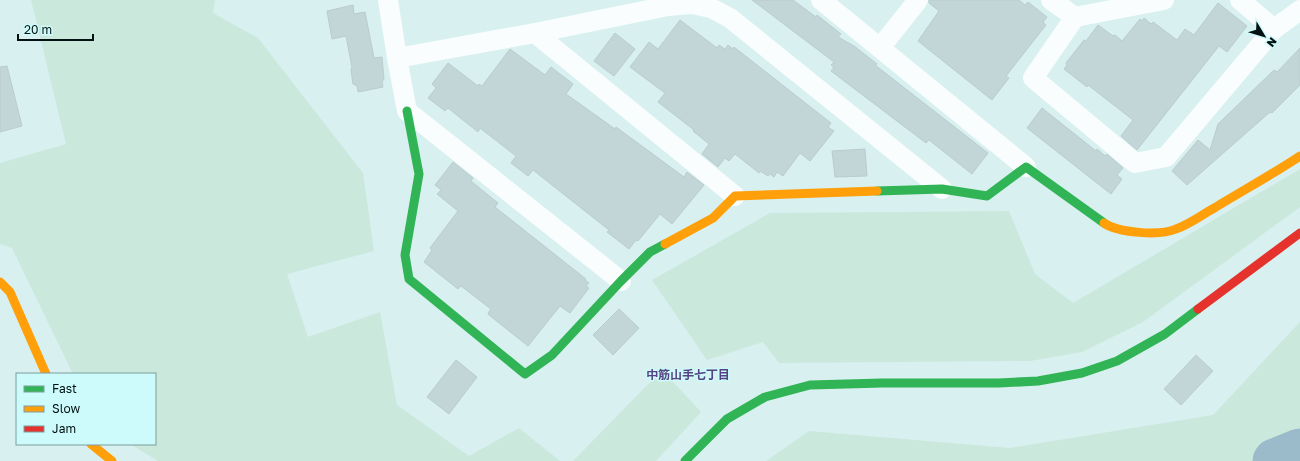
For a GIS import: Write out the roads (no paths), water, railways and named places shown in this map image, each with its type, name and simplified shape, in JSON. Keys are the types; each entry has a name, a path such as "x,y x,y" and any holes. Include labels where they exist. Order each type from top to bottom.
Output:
{"street":[{"path":"388,0 397,58 419,174 405,255 409,279 525,374 552,355 650,252 713,218 735,196"},
{"path":"821,0 1026,167 1108,226 1131,232 1152,233 1175,230 1275,173 1300,156"},
{"path":"880,48 918,0"},
{"path":"1051,0 1074,17"},
{"path":"1164,0 1074,17 1033,78 1135,163 1166,157 1274,29 1300,10"},
{"path":"1240,0 1274,29"},
{"path":"397,58 535,33 668,6 692,4 711,8 730,18 942,189"},
{"path":"535,33 735,196 942,189 987,196 1026,167"},
{"path":"407,111 621,281"},
{"path":"684,461 727,419 765,397 810,385 882,383 999,383 1038,381 1082,373 1117,361 1165,334 1300,233"},
{"path":"0,282 10,292 46,373"},
{"path":"92,445 112,461"}],"waterway":[{"path":"1275,461 1300,451"}],"district":[{"name":"中筋山手七丁目","path":"688,375"}]}
